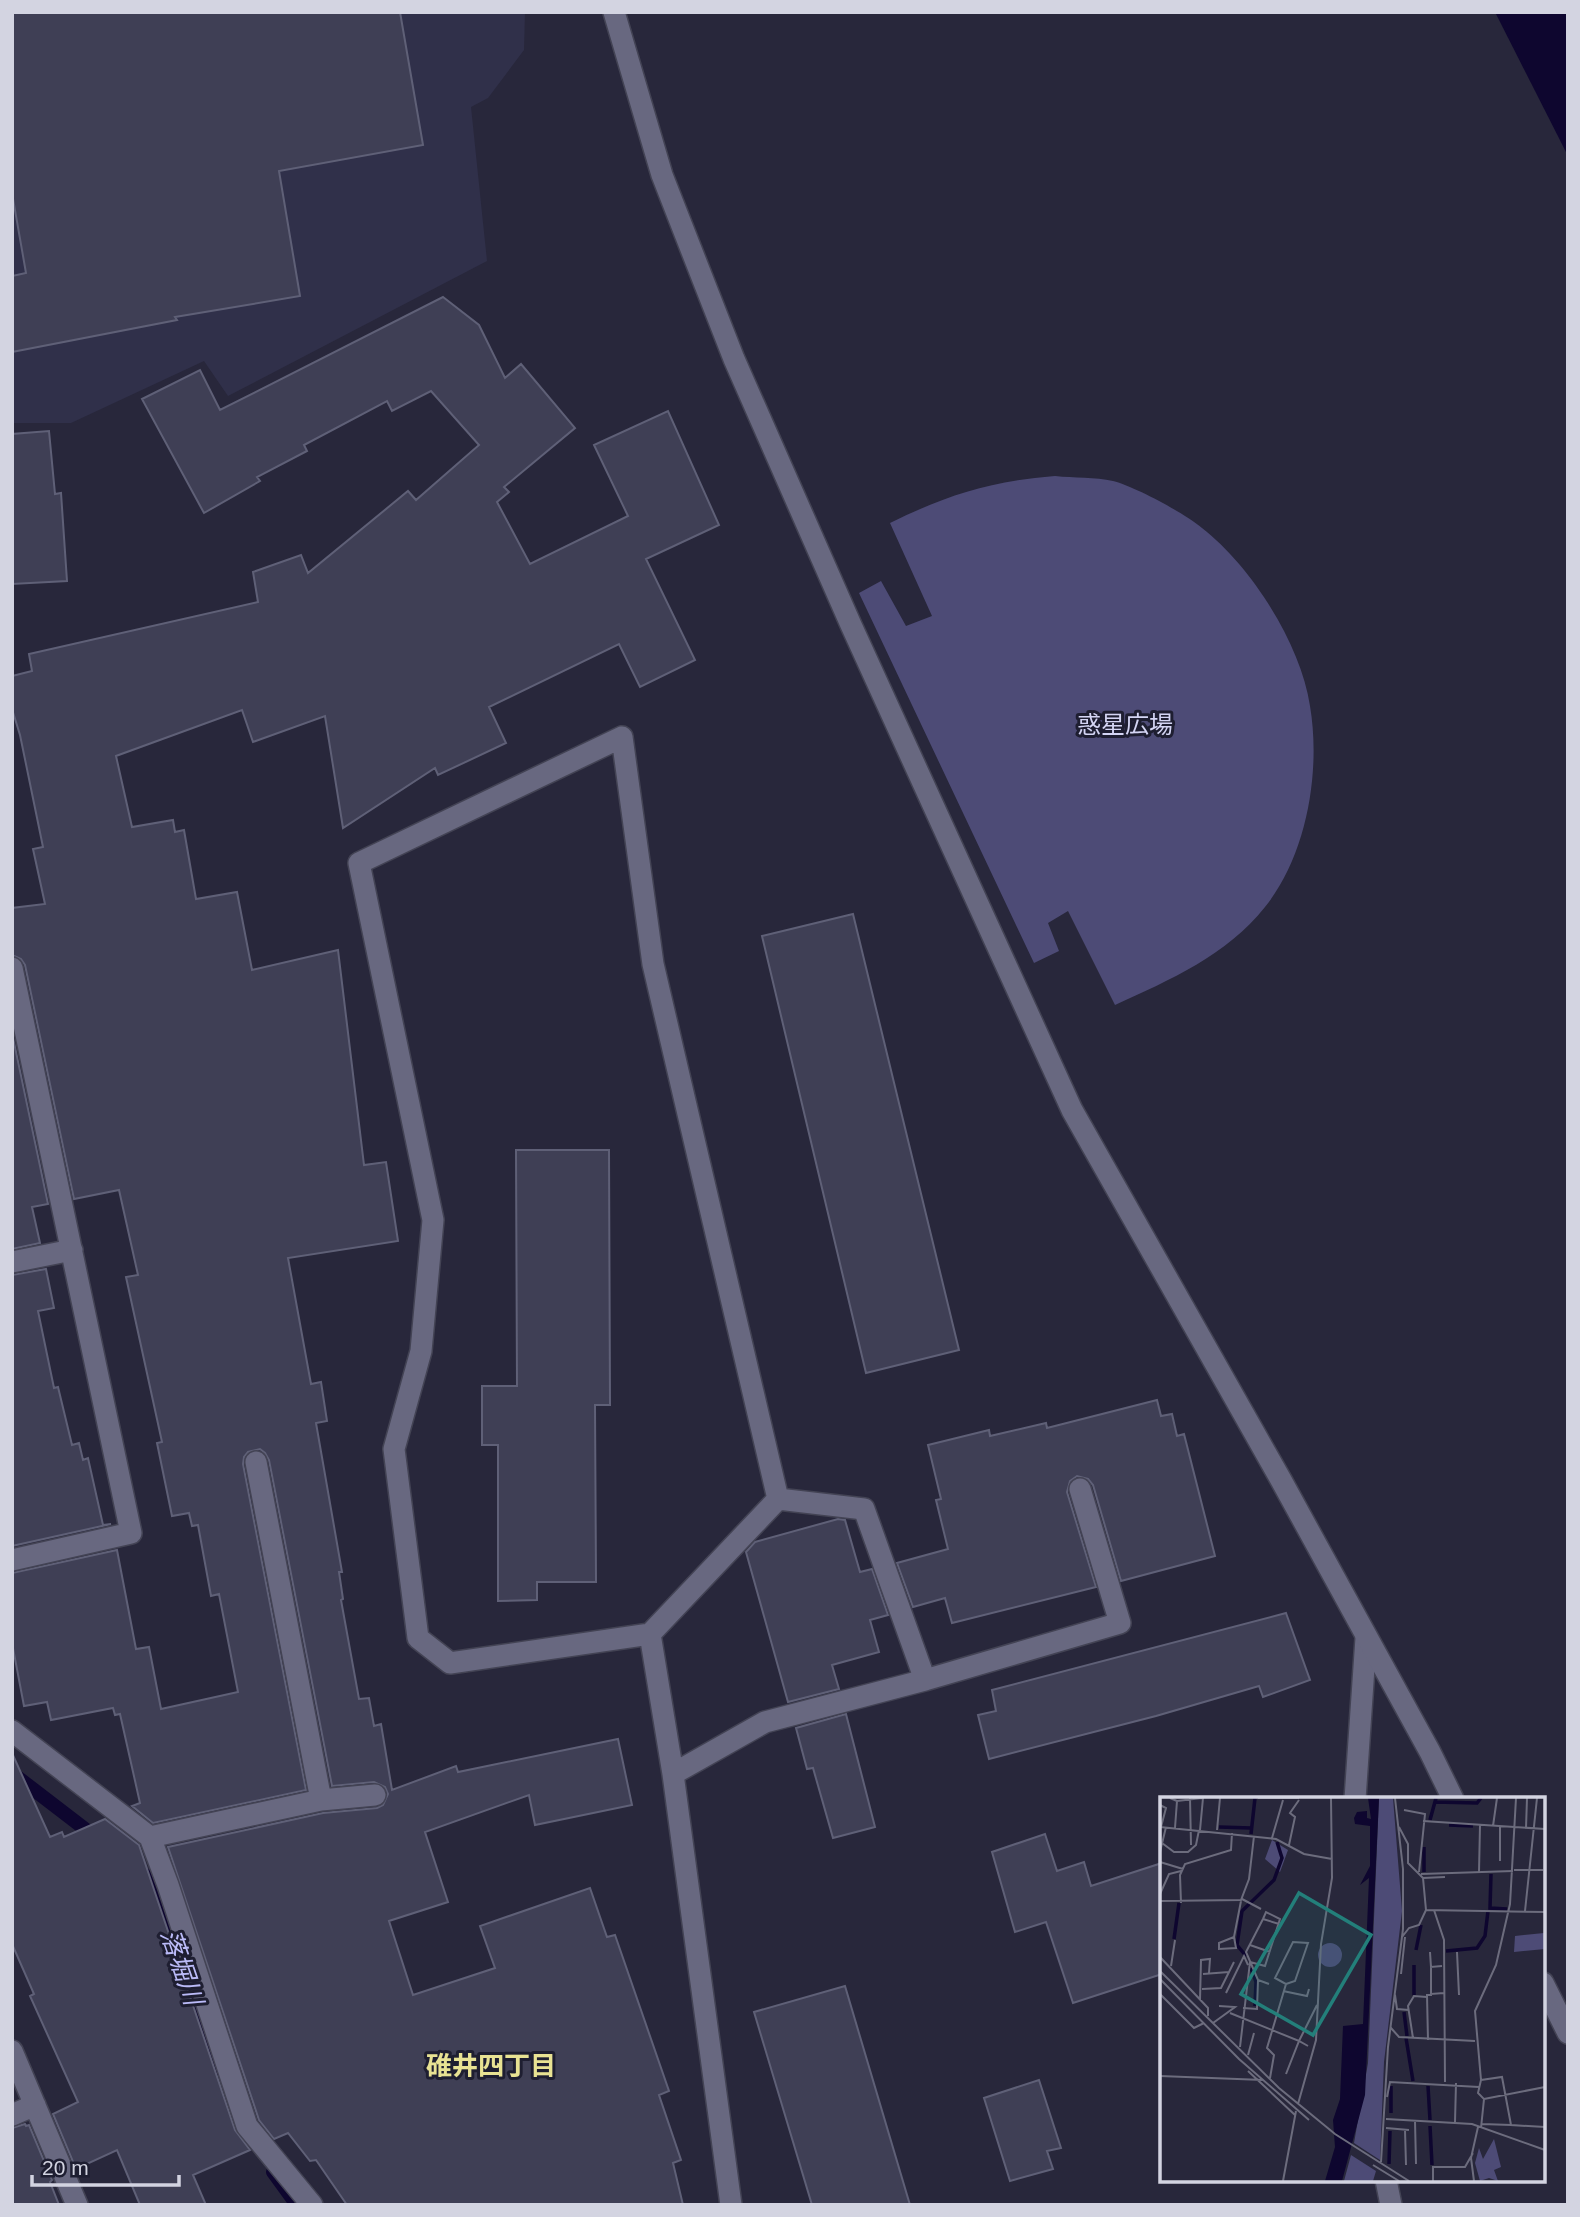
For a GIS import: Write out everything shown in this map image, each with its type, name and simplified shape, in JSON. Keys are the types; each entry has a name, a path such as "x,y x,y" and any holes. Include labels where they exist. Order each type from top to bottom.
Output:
{"street":[{"path":"614,12 662,175 734,359 851,625 1066,1098 1281,1480 1452,1797"},
{"path":"622,737 653,964 778,1499 650,1634 450,1663 418,1638 394,1449 421,1351 433,1220 359,863 622,737"},
{"path":"12,968 131,1534 12,1560"},
{"path":"12,1262 72,1250"},
{"path":"256,1462 321,1800"},
{"path":"673,1774 765,1722 925,1680 1120,1623 1080,1489"},
{"path":"778,1499 864,1509 925,1680"},
{"path":"650,1634 673,1774 730,2205"},
{"path":"1355,1797 1366,1637"},
{"path":"12,1731 150,1837 247,2126 312,2205"},
{"path":"150,1837 321,1800 375,1795"},
{"path":"1545,1987 1568,2033"},
{"path":"12,2051 77,2205"},
{"path":"12,2115 35,2105"},
{"path":"1386,2182 1391,2205"}],"shaded area":[{"path":"12,12 525,12 524,50 488,98 471,107 487,261 228,396 204,361 71,423 12,423"},
{"path":"1495,12 1568,12 1568,156"}],"green space":[{"name":"惑星広場","path":"1055,476 1123,484 1184,515 1220,544 1255,585 1285,632 1305,682 1313,731 1312,784 1301,838 1279,886 1265,907 1250,924 1215,953 1177,976 1115,1005 1068,911 1048,923 1059,951 1034,963 859,593 881,581 906,626 932,616 890,523 970,491"}],"building":[{"path":"12,12 400,12 423,145 279,171 300,296 175,317 177,320 12,352 12,276 26,273 12,193"},
{"path":"443,297 479,325 505,378 521,364 575,428 504,487 509,492 497,502 530,564 628,516 594,445 668,411 719,525 646,559 695,660 640,687 619,644 489,707 506,743 438,775 435,768 343,828 325,716 253,742 242,710 116,756 132,827 173,820 175,832 184,830 196,899 237,892 252,970 338,950 364,1165 386,1162 398,1241 288,1258 311,1384 321,1382 327,1421 316,1423 342,1572 339,1572 341,1600 359,1699 369,1698 374,1726 381,1724 392,1790 456,1766 458,1772 618,1739 632,1805 535,1825 529,1795 425,1832 448,1902 389,1921 413,1995 495,1968 480,1926 590,1888 607,1937 615,1935 669,2091 659,2095 681,2160 673,2163 683,2205 347,2205 316,2160 310,2161 288,2133 274,2139 259,2120 168,1847 323,1813 377,1808 383,1805 388,1794 385,1787 374,1782 332,1786 269,1460 265,1453 260,1449 248,1452 243,1464 306,1790 153,1823 132,1806 140,1803 120,1714 115,1715 113,1708 51,1720 47,1702 24,1706 12,1643 12,1573 117,1550 136,1649 149,1647 161,1709 238,1692 219,1594 211,1596 198,1525 192,1526 189,1513 172,1516 157,1443 162,1442 126,1277 138,1275 119,1190 74,1199 25,965 21,959 12,955 12,908 45,904 33,849 43,847 20,735 12,709 12,676 32,671 29,654 258,602 253,572 301,555 308,573 408,491 416,500 479,445 431,391 392,411 387,401 304,445 307,451 257,477 260,481 204,513 142,399 200,370 220,410"},
{"path":"49,431 55,494 61,493 67,581 12,584 12,434"},
{"path":"853,914 959,1350 866,1373 762,936"},
{"path":"12,1033 48,1204 32,1207 40,1243 12,1249"},
{"path":"516,1150 609,1150 610,1405 595,1405 596,1582 537,1582 537,1600 498,1601 498,1445 482,1445 482,1386 517,1386"},
{"path":"46,1269 54,1308 38,1311 54,1388 58,1387 72,1445 79,1443 83,1460 88,1458 103,1525 111,1524 12,1546 12,1275"},
{"path":"1157,1400 1161,1416 1172,1414 1177,1436 1184,1434 1215,1556 1121,1581 1093,1485 1088,1479 1077,1476 1070,1481 1067,1492 1096,1587 952,1623 945,1598 913,1607 897,1563 948,1549 936,1500 941,1499 928,1445 989,1430 990,1436 1046,1423 1047,1428"},
{"path":"838,1519 845,1520 860,1572 872,1569 888,1615 870,1620 879,1652 832,1665 839,1689 788,1702 746,1552 755,1542"},
{"path":"1286,1613 1310,1680 1263,1697 1259,1686 989,1759 978,1715 996,1711 992,1690"},
{"path":"846,1714 875,1827 833,1838 813,1768 807,1769 796,1728"},
{"path":"12,1753 50,1837 62,1832 64,1837 105,1819 139,1845 235,2130 250,2150 193,2175 206,2205 140,2205 117,2150 76,2169 53,2114 78,2102 30,1996 34,1994 12,1944"},
{"path":"1045,1834 1057,1871 1084,1862 1091,1886 1160,1864 1160,1975 1073,2003 1046,1922 1015,1932 992,1852"},
{"path":"845,1986 910,2205 812,2205 754,2012"},
{"path":"1039,2080 1061,2148 1047,2151 1053,2169 1010,2181 984,2098"},
{"path":"29,2125 52,2180 50,2182 59,2205 12,2205 12,2128"}],"waterway":[{"name":"落堀川","path":"12,1773 98,1839"},
{"name":"落堀川","path":"145,1875 156,1893 217,2068"},
{"name":"落堀川","path":"273,2172 297,2205"}],"district":[{"name":"碓井四丁目","path":"491,2066"}]}
